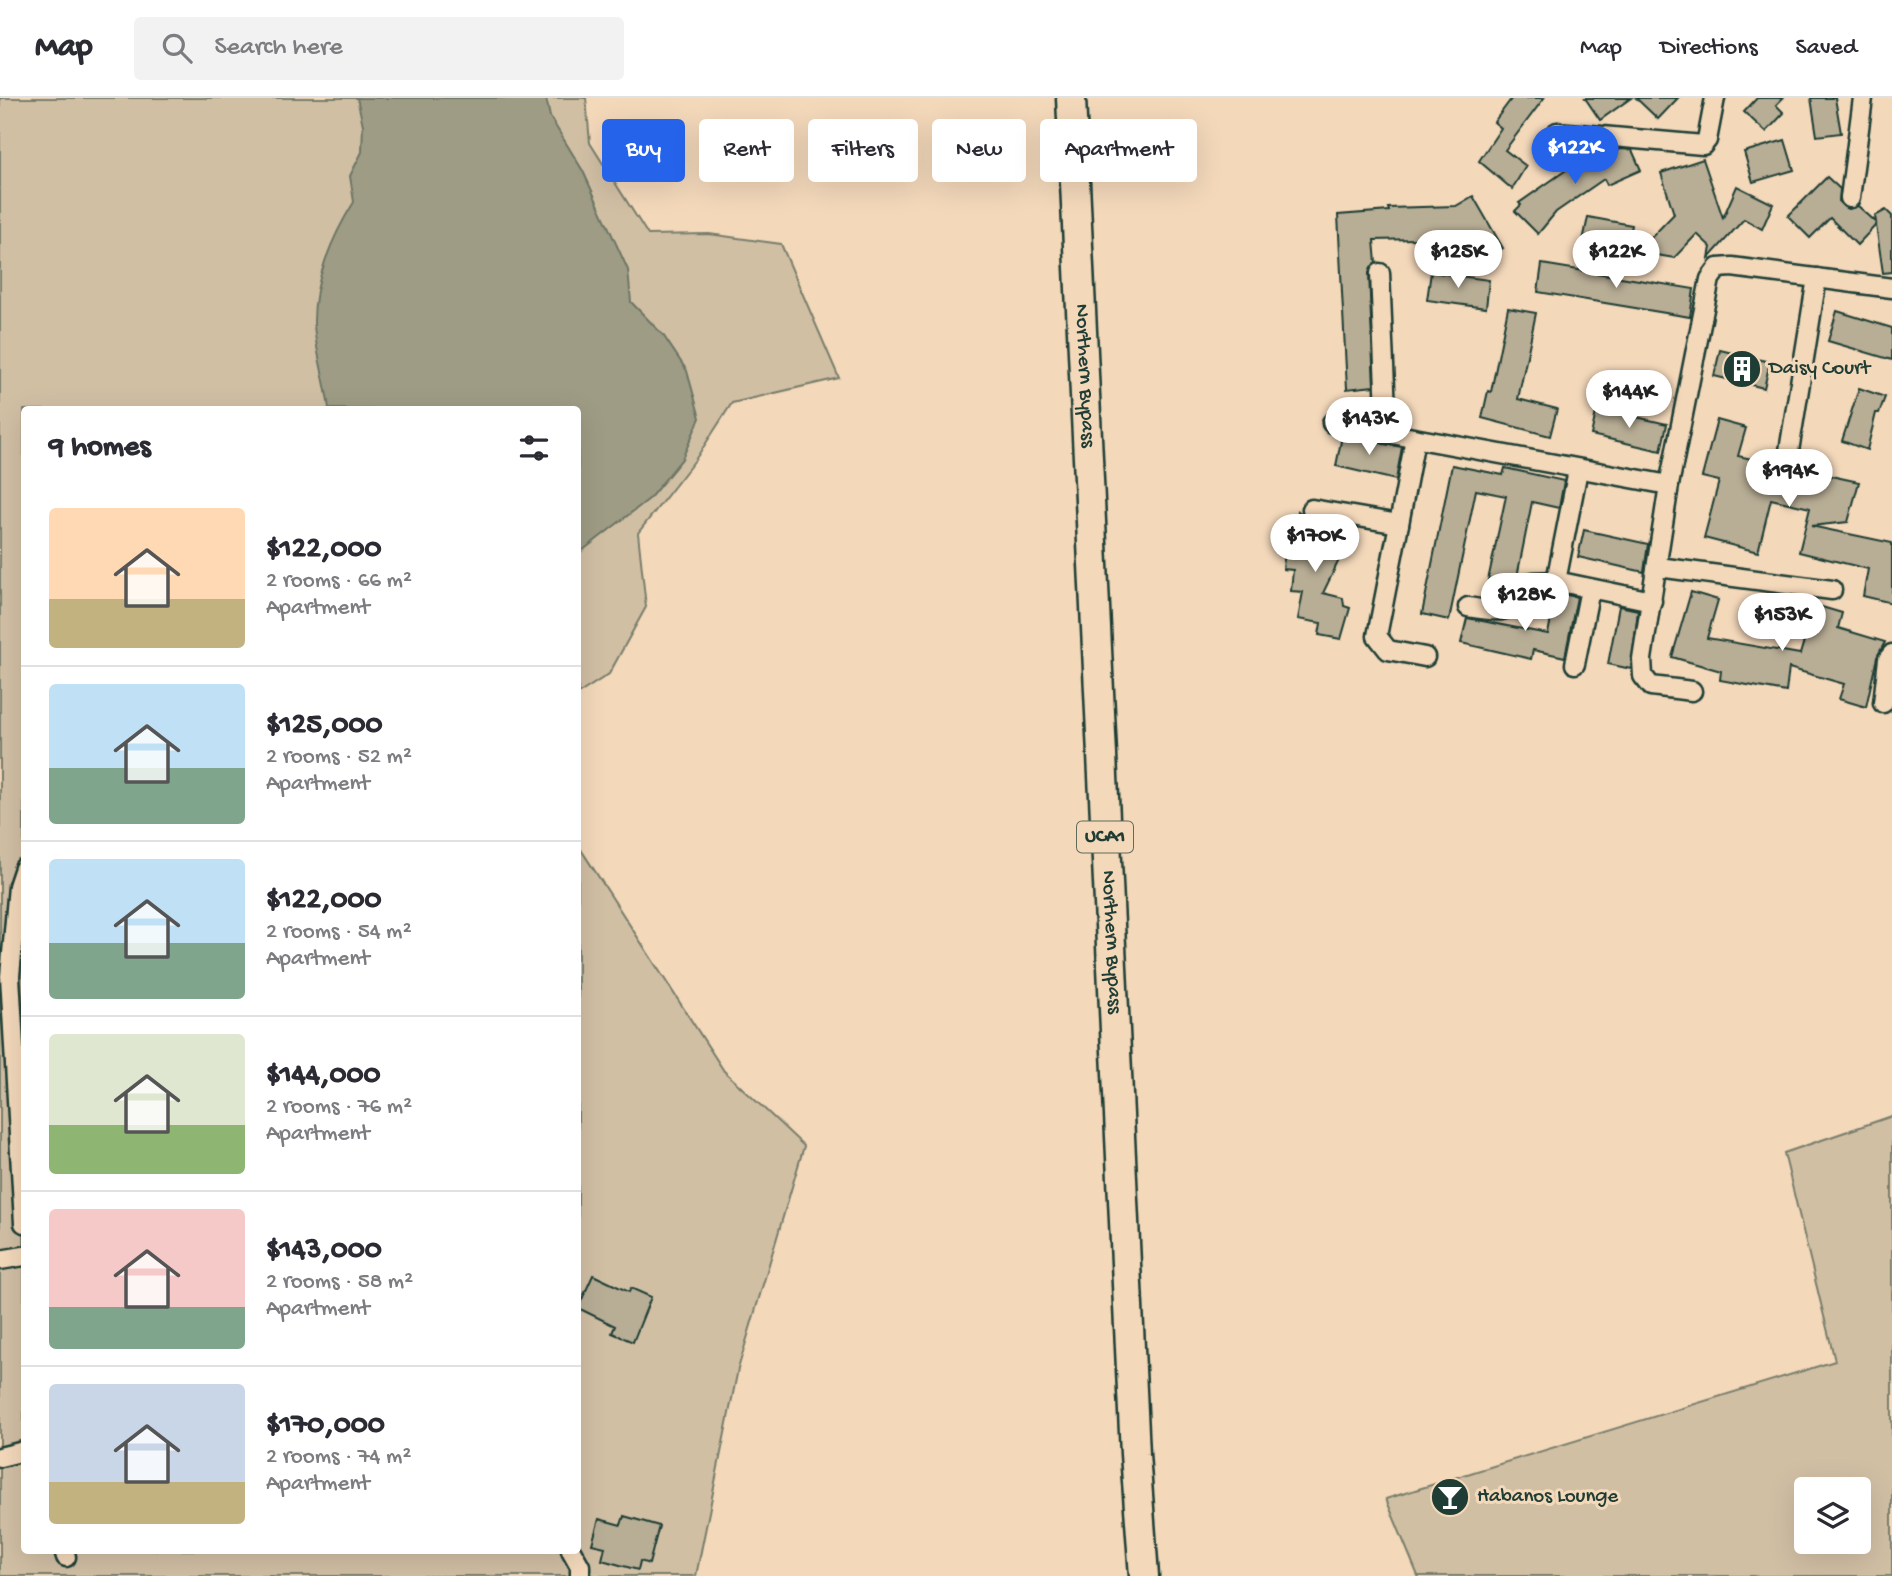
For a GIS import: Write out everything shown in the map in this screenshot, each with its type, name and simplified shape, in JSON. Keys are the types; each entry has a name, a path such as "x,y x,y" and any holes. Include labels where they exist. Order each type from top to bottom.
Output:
{"main road":[{"name":"Northern Bypass","path":"1071,98 1135,1442 1144,1576"}],"street":[{"path":"1557,132 1703,145 1707,140 1715,98"},
{"path":"1850,198 1863,98"},
{"path":"1692,691 1651,686 1645,682 1642,659 1669,485 1707,287 1713,273 1718,268 1732,267 1892,288"},
{"path":"1380,273 1387,434"},
{"path":"1789,451 1817,278"},
{"path":"1332,423 1669,485"},
{"path":"1415,439 1377,636 1388,650 1425,657"},
{"path":"1556,581 1578,470"},
{"path":"1312,509 1399,524"},
{"path":"1658,567 1832,590"},
{"path":"1468,607 1509,610 1533,582 1556,581 1653,601"},
{"path":"1575,664 1590,589"},
{"path":"1883,703 1888,659 1892,654"},
{"path":"21,877 10,976 21,1170"},
{"path":"0,1260 21,1252"},
{"path":"0,1457 21,1452"},
{"path":"573,1554 580,1566 580,1576"}],"shaded area":[{"path":"0,98 586,98 590,143 602,162 602,182 615,182 648,235 709,234 781,244 839,378 732,403 695,460 638,533 646,607 609,674 581,692 581,406 21,406 21,1554 581,1554 581,850 724,1071 804,1146 738,1369 696,1576 0,1576"},
{"path":"357,98 546,98 550,117 583,171 628,270 631,302 663,335 687,371 700,418 682,459 649,499 581,552 581,406 328,406 315,333 315,308 325,260 354,202 350,176 362,152 363,125"},
{"path":"1892,1116 1892,1576 1418,1576 1386,1499 1835,1361 1784,1153"}],"building":[{"path":"1512,98 1544,98 1505,150 1526,166 1512,189 1479,161 1501,128 1494,122"},
{"path":"1585,98 1631,98 1600,120"},
{"path":"1636,98 1678,98 1658,119"},
{"path":"1757,98 1783,98 1776,105 1784,113 1766,132 1744,112"},
{"path":"1811,98 1835,98 1841,133 1817,136"},
{"path":"1785,140 1794,170 1753,182 1744,152"},
{"path":"1620,149 1632,150 1641,170 1607,185 1604,179 1556,212 1538,234 1515,211 1521,205 1519,203 1582,159 1586,164"},
{"path":"1703,159 1723,218 1737,186 1773,204 1762,229 1744,219 1709,258 1711,247 1697,234 1674,258 1657,255 1645,244 1674,214 1661,173"},
{"path":"1827,177 1840,189 1839,202 1844,207 1849,209 1858,206 1876,222 1875,216 1886,210 1892,216 1892,272 1883,273 1876,225 1857,245 1830,218 1810,238 1788,216"},
{"path":"1473,196 1503,248 1474,264 1459,238 1374,240 1376,263 1369,273 1374,386 1347,389 1338,215 1389,211 1388,208 1456,206"},
{"path":"1588,217 1632,225 1627,249 1583,241"},
{"path":"1542,264 1694,289 1690,317 1538,292"},
{"path":"1431,272 1489,280 1486,308 1427,300"},
{"path":"1508,308 1536,313 1518,399 1557,409 1550,436 1482,418 1488,391 1491,392"},
{"path":"1837,311 1892,328 1892,360 1828,341"},
{"name":"Daisy Court","path":"1720,350 1770,362 1764,388 1714,376"},
{"path":"1859,388 1885,397 1879,413 1876,413 1867,450 1842,441"},
{"path":"1597,408 1667,424 1661,451 1591,435"},
{"path":"1717,420 1746,428 1738,456 1859,482 1848,522 1811,526 1892,543 1892,603 1863,596 1868,569 1799,552 1810,508 1771,499 1758,552 1704,538 1719,481 1702,477"},
{"path":"1342,436 1402,447 1396,480 1336,466"},
{"path":"1452,465 1503,475 1505,468 1564,481 1559,508 1532,502 1516,582 1510,589 1487,585 1506,496 1476,490 1449,620 1422,614"},
{"path":"1298,511 1309,520 1333,524 1332,543 1339,560 1323,593 1343,598 1344,606 1350,608 1341,639 1319,635 1321,623 1298,619 1303,592 1291,591 1293,570 1283,569 1287,526 1296,527"},
{"path":"1584,530 1648,544 1644,572 1578,557"},
{"path":"1691,592 1718,600 1707,638 1800,654 1815,605 1842,613 1838,628 1885,642 1877,657 1866,707 1839,699 1844,684 1789,668 1786,692 1720,680 1721,671 1672,657"},
{"path":"1556,593 1577,597 1565,657 1533,650 1531,659 1461,643 1467,618 1548,634"},
{"path":"1619,606 1638,610 1631,669 1608,664"},
{"path":"593,1275 629,1292 631,1288 651,1297 633,1342 612,1333 615,1326 581,1309 581,1301"},
{"path":"624,1516 659,1526 649,1564 640,1561 638,1570 602,1560 605,1547 592,1544 599,1519 621,1525"}],"place":[{"name":"Daisy Court","path":"1742,369"},
{"name":"Habanos Lounge","path":"1450,1497"}]}
